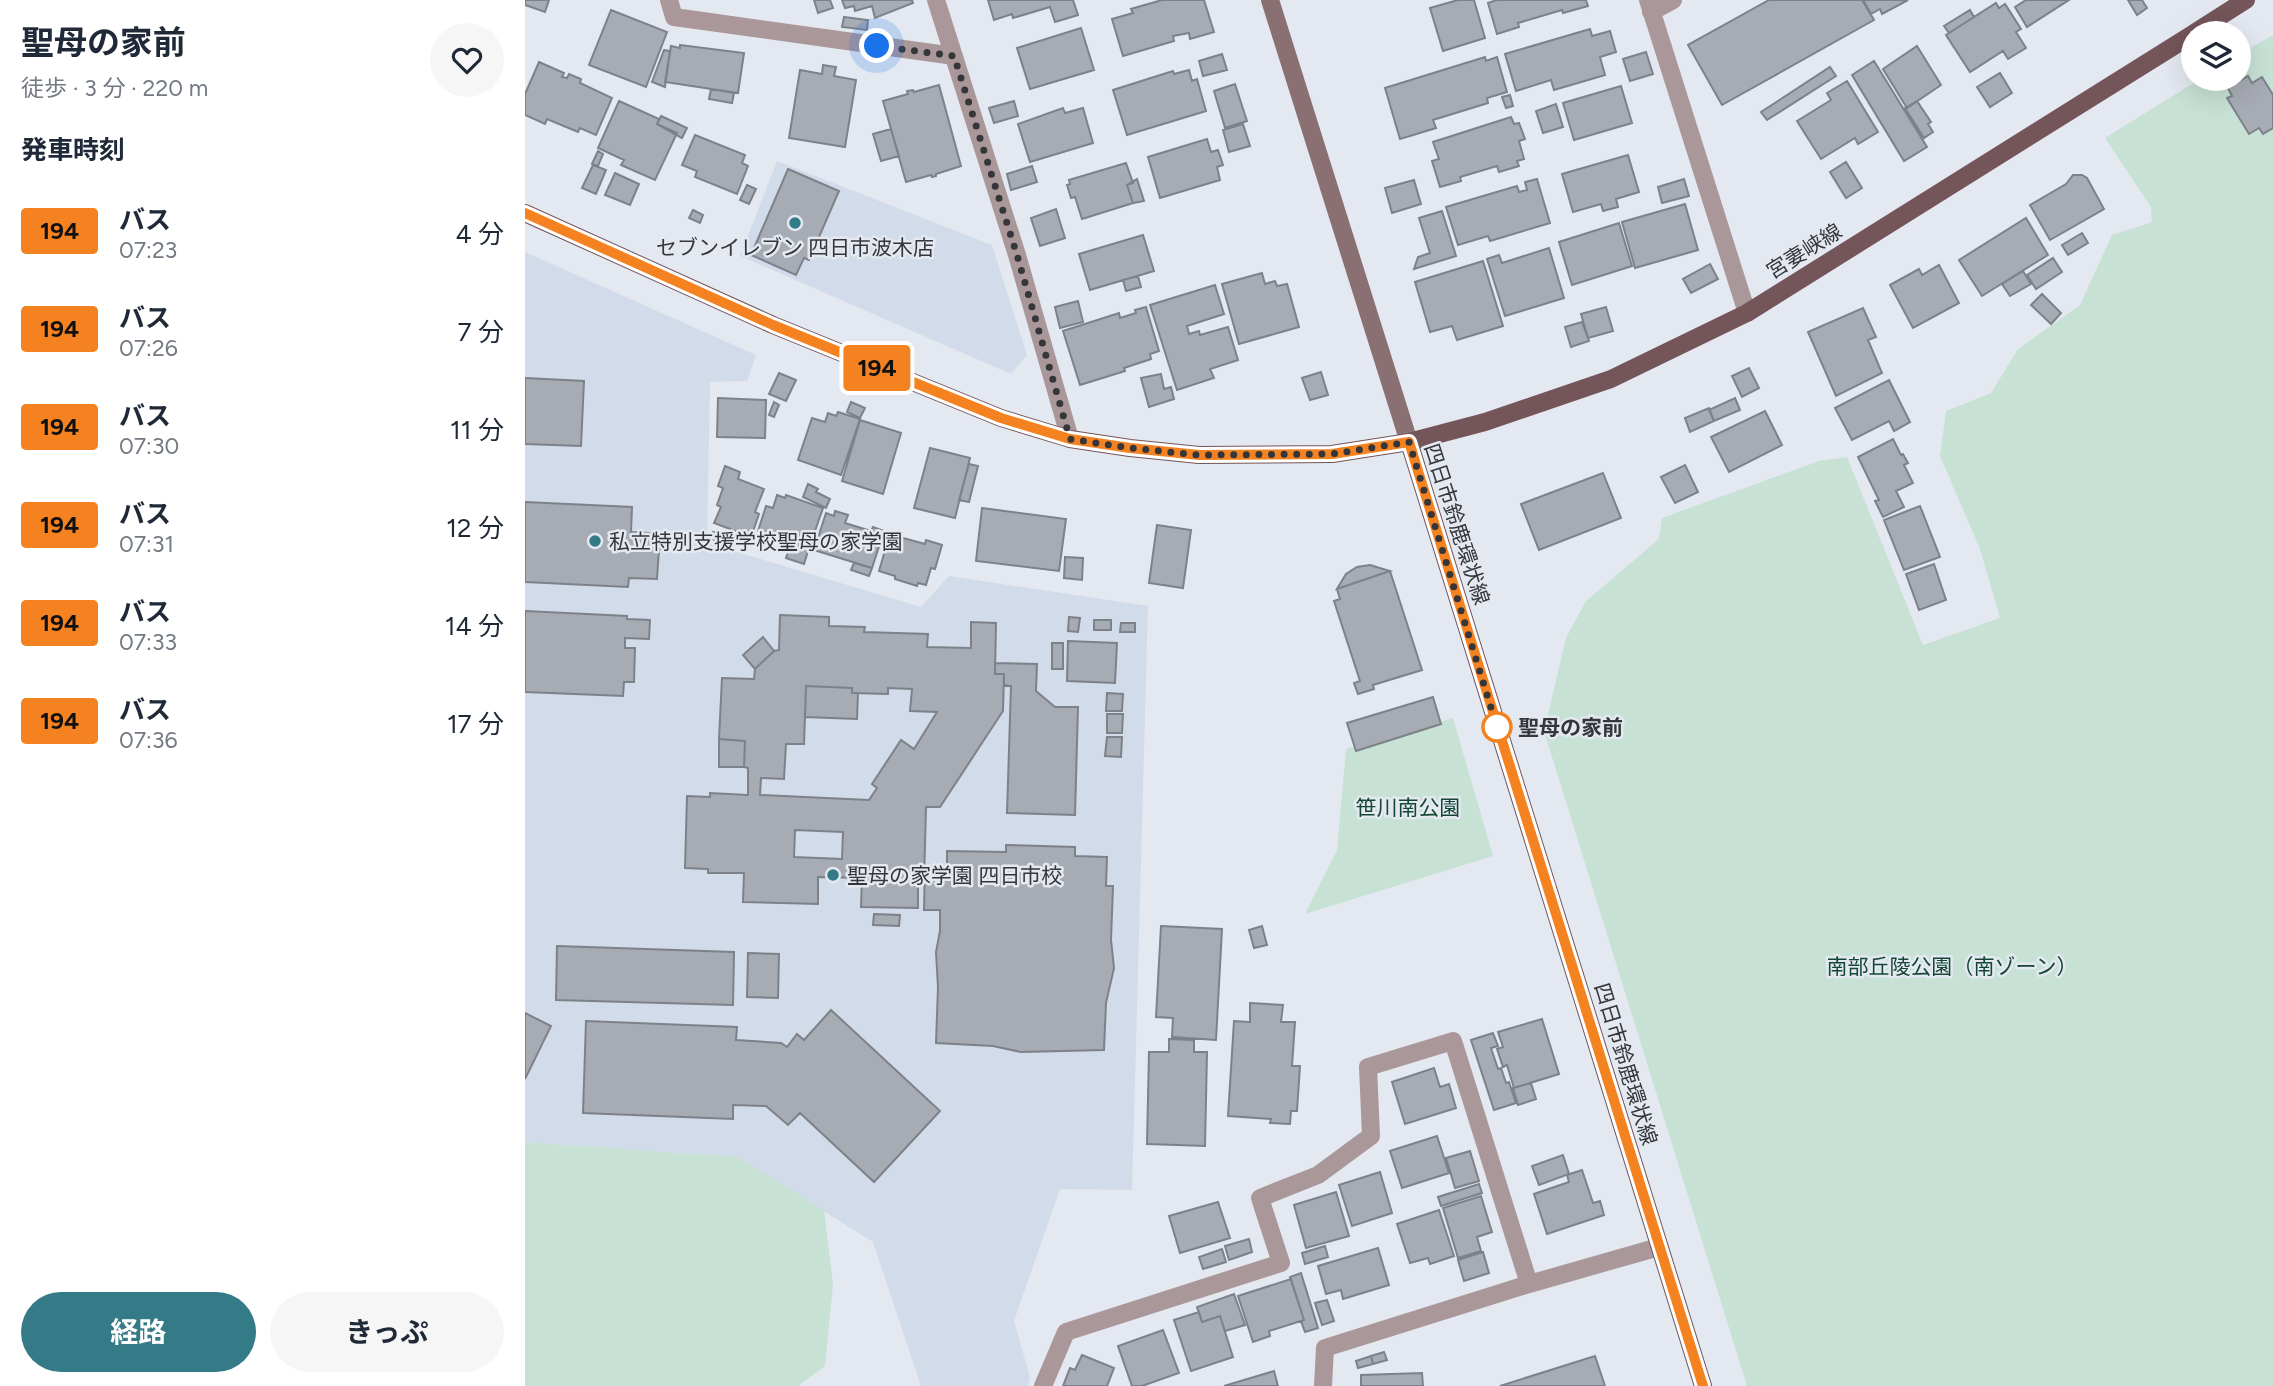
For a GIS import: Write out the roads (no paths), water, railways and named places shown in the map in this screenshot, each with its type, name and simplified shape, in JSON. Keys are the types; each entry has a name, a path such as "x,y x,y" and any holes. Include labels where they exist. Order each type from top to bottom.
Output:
{"main road":[{"name":"宮妻峡線","path":"2213,21 2246,0"},
{"name":"宮妻峡線","path":"1409,442 1485,422 1611,379 1747,313 2181,42"},
{"name":"四日市鈴鹿環状線","path":"525,213 773,325 1001,418 1070,439 1199,455 1332,454 1409,442 1703,1386"}],"street":[{"path":"669,0 674,17 954,56"},
{"path":"936,0 1017,255 1070,439"},
{"path":"1270,0 1409,442"},
{"path":"1673,0 1650,6 1747,313"},
{"path":"1043,1386 1066,1332 1281,1264 1261,1198 1318,1175 1371,1136 1368,1067 1453,1041 1529,1284"},
{"path":"1323,1386 1325,1348 1529,1284 1659,1247"}],"place":[{"name":"セブンイレブン 四日市波木店","path":"795,223"},
{"name":"私立特別支援学校聖母の家学園","path":"595,541"},
{"name":"聖母の家前","path":"1497,727"},
{"name":"聖母の家学園 四日市校","path":"833,875"}],"park label":[{"name":"笹川南公園","path":"1408,807"},
{"name":"南部丘陵公園（南ゾーン）","path":"1952,966"}]}
